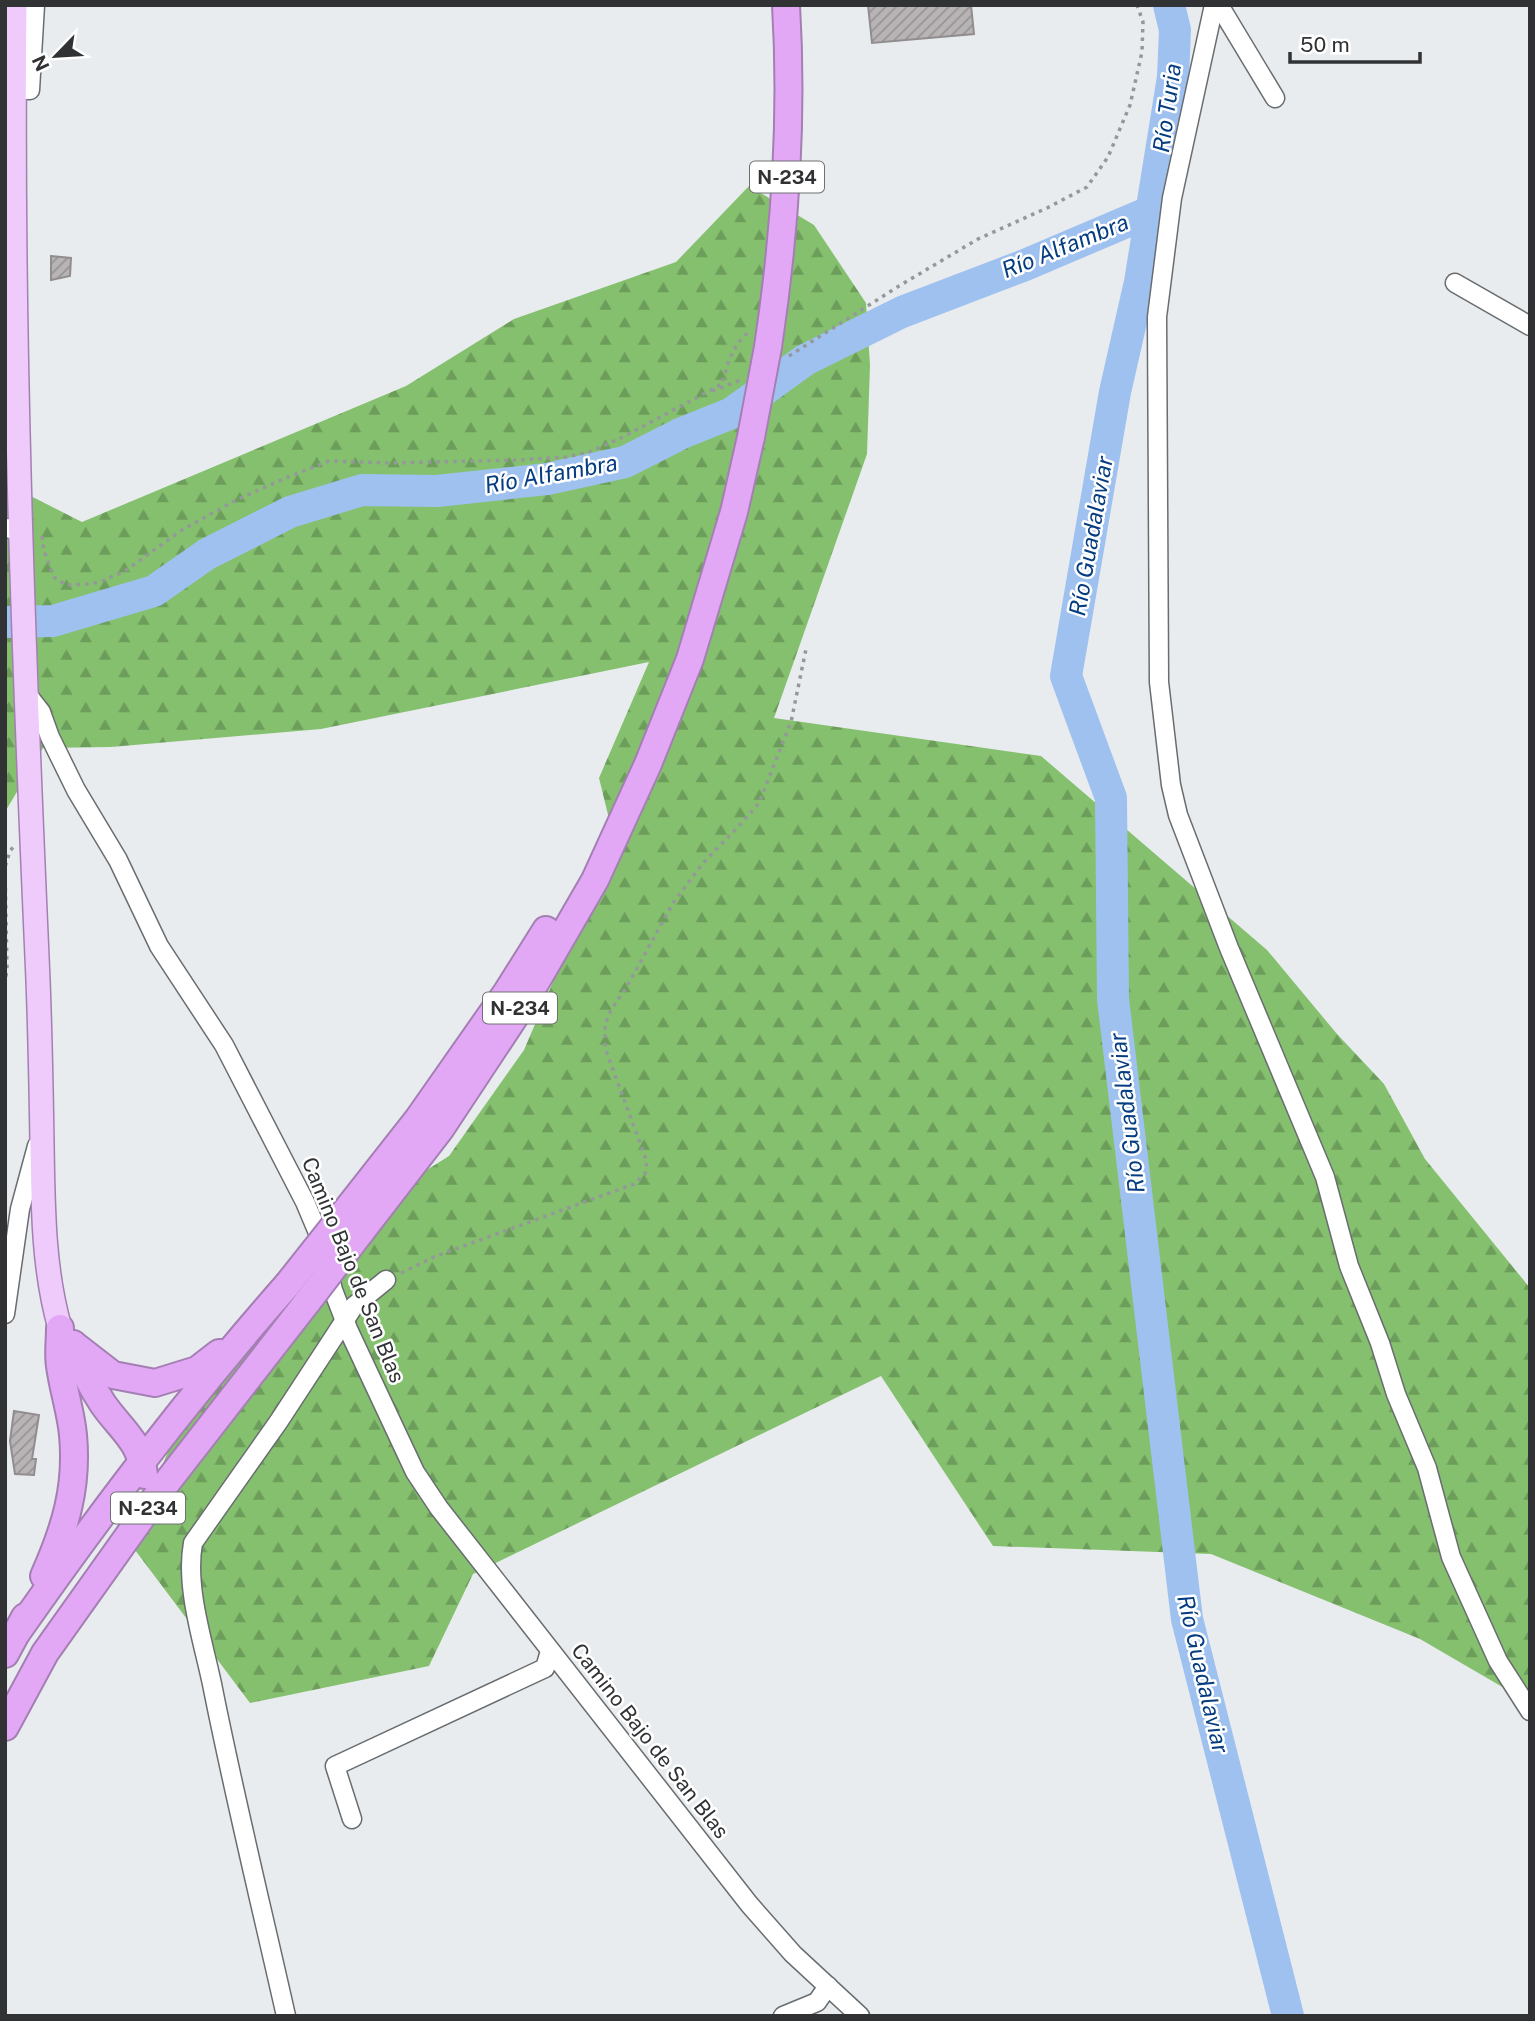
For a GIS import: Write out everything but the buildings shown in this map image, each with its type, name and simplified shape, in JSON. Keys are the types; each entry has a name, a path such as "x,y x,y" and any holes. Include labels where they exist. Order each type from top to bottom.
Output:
{"highway":[{"name":"N-234","path":"5,1654 66,1564 240,1338 288,1284 350,1225 441,1129 524,1001 595,880 648,764 690,659 734,512 774,345 787,174 789,62 786,5"},
{"name":"N-234","path":"5,1727 45,1653 161,1490 308,1301 350,1225"},
{"path":"67,1336 113,1375 155,1383 197,1370 240,1338"},
{"path":"5,1717 39,1646 81,1581 133,1512 146,1488 143,1461 134,1441 105,1407 84,1375 67,1336"},
{"path":"19,1631 53,1554 70,1506 74,1460 70,1412 59,1362 67,1336"}],"main road":[{"path":"15,5 10,88 22,576 42,1129 48,1258 55,1309 67,1336"}],"street":[{"path":"10,88 30,90 35,5"},
{"path":"1217,5 1275,98"},
{"path":"1217,5 1172,198 1157,317 1159,682 1171,785 1178,815 1229,948 1325,1177 1349,1266 1380,1343 1396,1394 1427,1468 1451,1557 1498,1661 1530,1711"},
{"path":"1455,284 1530,326"},
{"name":"Camino Bajo de San Blas","path":"27,694 41,712 76,790 118,860 159,946 225,1045 299,1190 321,1240 333,1290 345,1320 415,1472 439,1508 749,1904 793,1954 860,2016"},
{"path":"5,1314 20,1209 42,1129"},
{"path":"286,2016 228,1763 197,1611 190,1560 193,1543 279,1421 354,1306 386,1280"},
{"path":"352,1819 335,1766 545,1668 550,1651"},
{"path":"783,2016 817,2003 828,1986"}],"path":[{"path":"22,529 44,551 54,577 66,585 91,584 125,571 182,530 236,500 329,461 389,463 566,457 589,452 621,438 722,384 728,363 744,335 754,328 774,345 899,286 978,239 1087,187 1108,157 1130,105 1142,52 1143,22 1136,5"},
{"path":"704,393 751,375"},
{"path":"386,1280 436,1256 634,1184 645,1174 647,1162 605,1048 606,1024 611,1010 673,903 702,863 759,803 791,723 806,649"},
{"path":"5,985 5,867 10,851 16,843 32,833"}],"green space":[{"path":"749,186 814,225 866,303 870,365 867,454 774,718 1041,756 1267,950 1337,1034 1384,1084 1425,1159 1530,1288 1530,1703 1420,1639 1211,1554 993,1546 881,1376 473,1574 429,1666 250,1703 129,1542 211,1353 319,1238 449,1156 524,1050 614,839 599,778 649,662 321,729 111,747 43,748 5,812 5,483 82,522 406,386 514,319 676,262"}],"waterway":[{"name":"Río Guadalaviar","path":"1169,5 1175,30 1173,77 1140,282 1115,392 1066,676 1111,798 1113,999 1187,1619 1288,2016"},
{"name":"Río Alfambra","path":"5,622 53,621 154,591 207,554 290,512 362,490 437,491 547,479 625,462 682,433 732,413 805,360 902,312 1025,265 1152,211"}],"water label":[{"name":"Río Turia","path":"1167,108"}]}
